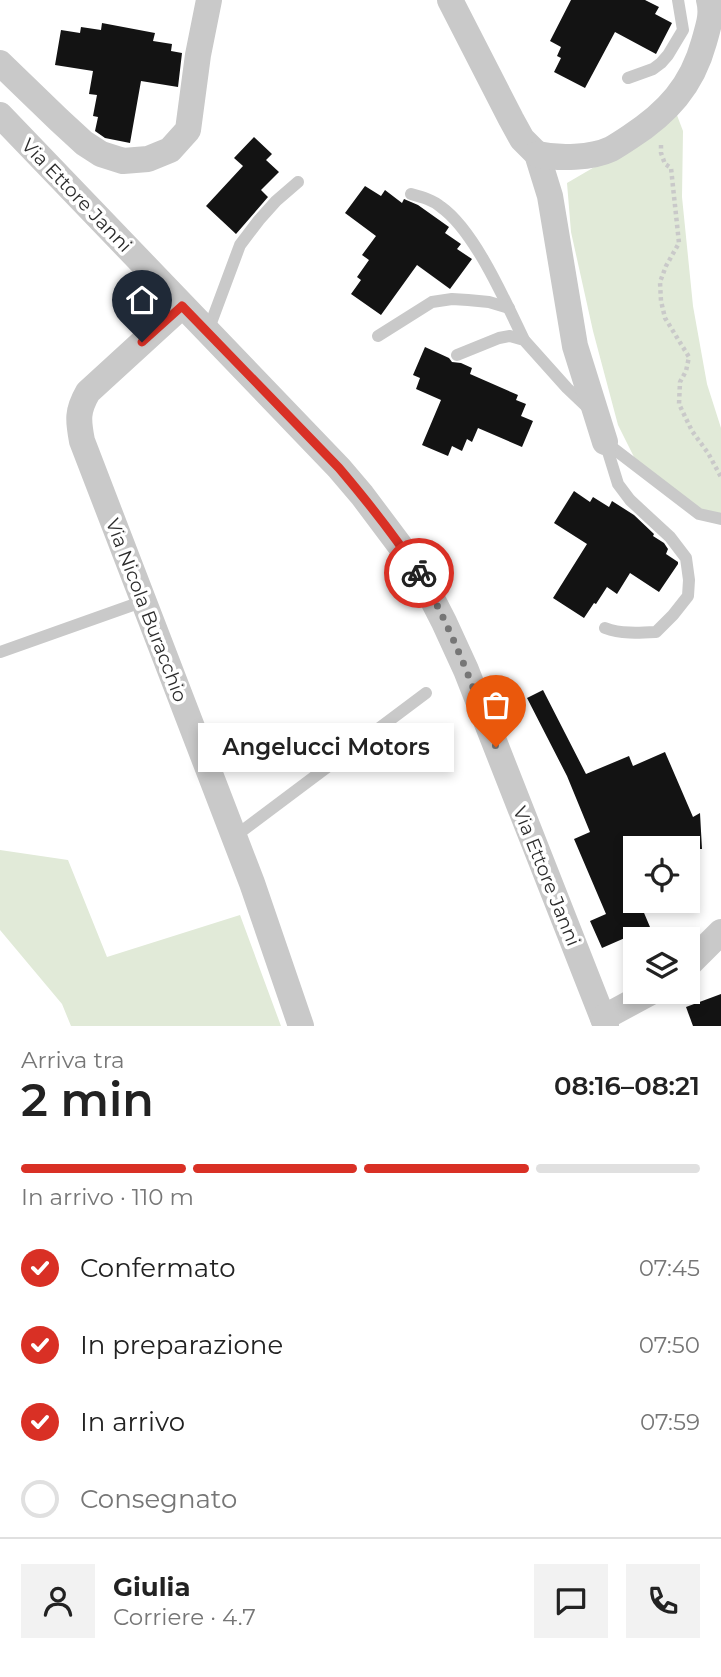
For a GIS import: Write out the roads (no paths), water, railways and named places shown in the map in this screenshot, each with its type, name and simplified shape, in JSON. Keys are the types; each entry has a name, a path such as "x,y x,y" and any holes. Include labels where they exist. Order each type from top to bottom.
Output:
{"street":[{"path":"0,63 84,143 101,154 123,161 148,159 170,150 188,130 209,0"},
{"path":"450,0 510,119 522,139 537,154 551,196 575,346 605,442"},
{"path":"537,154 573,158 610,150 652,123 678,97 700,59 712,13 709,0"},
{"name":"Via Ettore Janni","path":"0,115 339,468 404,551 422,579 466,670 601,1024"},
{"name":"Via Nicola Buracchio","path":"182,306 88,391 81,405 78,421 82,441 252,883 301,1026"},
{"path":"700,953 721,932"},
{"path":"601,1024 632,1004"}],"lane":[{"path":"628,78 653,69 668,55 682,30 678,0"},
{"path":"208,331 240,245 268,210 298,183"},
{"path":"411,194 442,207 462,228 493,278 524,340 567,388 597,416"},
{"path":"378,336 432,302 468,300 509,308"},
{"path":"457,355 499,338 509,336 524,340"},
{"path":"605,442 699,514 721,519"},
{"path":"605,442 618,484 638,508 670,537 686,558 689,580 688,596 656,632 614,631 605,628"},
{"path":"0,652 144,601"},
{"path":"234,837 426,693"}],"place":[{"name":"Angelucci Motors","path":"496,747"}]}
